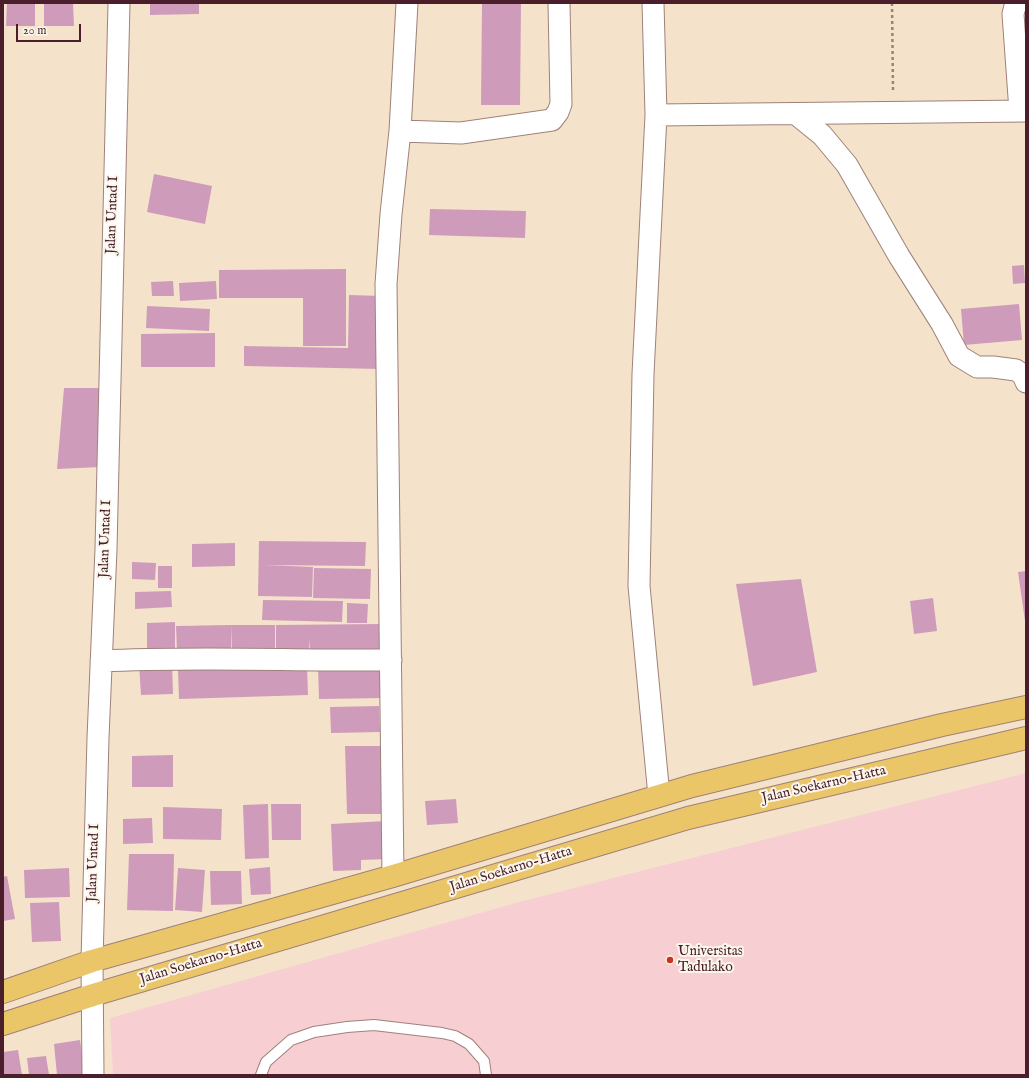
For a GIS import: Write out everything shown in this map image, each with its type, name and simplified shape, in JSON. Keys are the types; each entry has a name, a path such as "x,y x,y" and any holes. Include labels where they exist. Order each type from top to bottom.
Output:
{"main road":[{"name":"Jalan Soekarno-Hatta","path":"3,992 92,961 393,876 699,784 942,725 1026,707"},
{"name":"Jalan Soekarno-Hatta","path":"3,1024 93,995 688,818 1026,738"}],"street":[{"name":"Jalan Untad I","path":"93,1075 92,961 106,549 119,3"},
{"path":"393,876 386,284 391,214 400,131 407,3"},
{"path":"400,131 461,133 552,120 558,112 561,104 559,3"},
{"path":"653,3 656,115 642,374 639,586 659,796"},
{"path":"656,115 1023,111 1013,14 1015,6 1018,3"},
{"path":"796,114 822,135 847,165 899,256 942,324 959,356 977,367 993,367 1016,370 1023,375 1026,382"},
{"path":"101,661 143,659 315,661 391,660"}],"lane":[{"path":"261,1075 266,1062 290,1040 314,1032 374,1025 442,1032 455,1036 469,1044 484,1061 486,1075"}],"path":[{"path":"892,3 894,112"}],"shaded area":[{"name":"Universitas Tadulako","path":"1026,773 1026,1075 113,1075 110,1018 519,902"}],"building":[{"path":"7,3 35,3 35,26 6,26"},
{"path":"44,3 73,3 74,26 44,26"},
{"path":"150,3 199,3 199,14 150,15"},
{"path":"482,3 521,3 520,105 481,105"},
{"path":"154,174 212,186 205,224 147,212"},
{"path":"430,209 526,211 525,238 429,235"},
{"path":"1024,265 1025,283 1013,284 1012,266"},
{"path":"346,269 346,346 303,346 303,298 219,298 219,270"},
{"path":"173,281 174,296 152,296 151,282"},
{"path":"216,281 217,299 180,301 179,283"},
{"path":"349,295 382,296 380,369 244,366 244,346 348,348"},
{"path":"1019,304 1022,340 964,345 961,309"},
{"path":"147,306 210,309 209,331 146,328"},
{"path":"215,333 215,367 141,367 141,334"},
{"path":"64,388 101,388 100,467 57,469"},
{"path":"259,541 366,542 365,566 264,565 313,567 312,597 258,596"},
{"path":"235,543 235,566 192,567 192,544"},
{"path":"132,562 156,563 155,580 132,579"},
{"path":"158,566 172,566 172,588 158,588"},
{"path":"314,568 371,569 370,599 313,598"},
{"path":"1026,571 1026,620 1025,621 1018,572"},
{"path":"801,579 817,672 753,686 736,584"},
{"path":"171,591 172,607 135,609 135,592"},
{"path":"933,598 937,631 914,634 910,601"},
{"path":"263,600 343,601 342,622 262,620"},
{"path":"347,603 368,604 367,623 347,623"},
{"path":"175,622 175,651 147,651 147,623"},
{"path":"380,624 380,650 310,651 310,638 309,651 276,652 276,625"},
{"path":"231,625 275,625 275,652 232,652"},
{"path":"231,625 231,652 177,652 176,626"},
{"path":"172,663 173,694 141,695 139,664"},
{"path":"385,664 385,698 319,699 318,666"},
{"path":"307,665 308,695 179,699 178,669"},
{"path":"379,706 380,732 331,733 330,707"},
{"path":"345,746 386,746 387,814 347,814"},
{"path":"173,755 173,787 132,787 132,756"},
{"path":"456,799 458,823 427,825 425,801"},
{"path":"268,804 269,858 245,859 243,805"},
{"path":"271,804 301,804 301,840 272,840"},
{"path":"163,807 222,809 221,840 163,839"},
{"path":"152,818 153,843 123,844 123,819"},
{"path":"386,821 388,859 361,860 361,870 333,871 331,824"},
{"path":"129,854 174,854 173,911 127,910"},
{"path":"270,867 271,894 251,895 249,869"},
{"path":"69,868 70,897 25,898 24,870"},
{"path":"178,868 205,870 202,912 175,910"},
{"path":"210,871 241,871 242,904 211,905"},
{"path":"7,876 15,919 3,921 3,877"},
{"path":"59,902 61,941 32,942 30,903"},
{"path":"80,1040 85,1075 57,1075 54,1044"},
{"path":"18,1050 22,1075 3,1075 3,1052"},
{"path":"46,1056 49,1075 29,1075 27,1058"}],"place":[{"name":"Universitas Tadulako","path":"670,960"}]}
